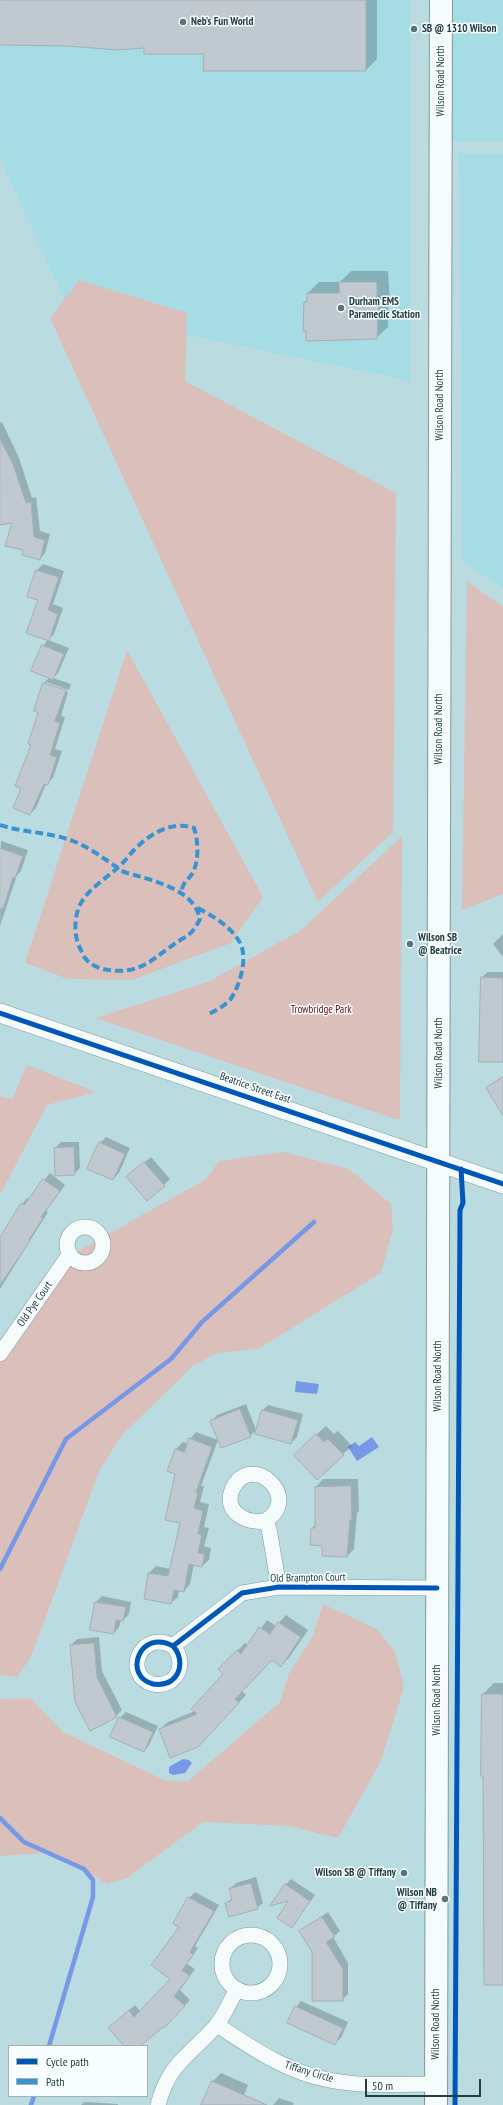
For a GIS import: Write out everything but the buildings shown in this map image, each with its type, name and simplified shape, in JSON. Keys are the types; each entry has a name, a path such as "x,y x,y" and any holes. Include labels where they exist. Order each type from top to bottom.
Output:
{"main road":[{"name":"Wilson Road North","path":"436,2094 441,0"}],"street":[{"name":"Beatrice Street East","path":"0,1013 503,1184"},
{"name":"Old Pye Court","path":"0,1354 69,1255"},
{"path":"265,1521 269,1529 279,1587"},
{"name":"Old Brampton Court","path":"173,1646 242,1593 279,1587 437,1588"},
{"path":"158,2105 163,2085 173,2068 217,2025 237,1989"},
{"name":"Tiffany Circle","path":"217,2025 266,2057 305,2074 329,2080 436,2094"}],"shaded area":[{"path":"0,0 410,0 410,381 187,335 76,325 0,158"},
{"path":"441,0 503,0 503,141 441,141"},
{"path":"459,153 503,153 503,588 463,562"}],"green space":[{"path":"79,280 187,313 185,381 396,493 393,832 318,902 50,318"},
{"path":"467,581 503,607 503,894 462,910"},
{"path":"127,650 263,897 231,943 132,980 68,979 25,963"},
{"name":"Trowbridge Park","path":"402,836 400,1119 395,1119 95,1018 208,982 300,931"},
{"path":"27,1065 96,1092 47,1105 0,1195 0,1096 12,1099"},
{"path":"284,1152 349,1169 391,1204 393,1229 381,1273 258,1349 217,1353 194,1365 122,1435 100,1469 31,1657 17,1677 0,1675 0,1355 68,1257 206,1179 219,1161"},
{"path":"323,1604 377,1629 395,1652 404,1687 381,1761 338,1838 289,1826 203,1822 127,1878 107,1884 73,1862 46,1853 0,1856 0,1699 30,1698 63,1732 164,1780 187,1782 280,1702 289,1673 313,1636"}],"water":[{"path":"296,1381 319,1384 317,1394 295,1392"},
{"path":"372,1437 379,1447 357,1461 348,1447 355,1442 359,1446"},
{"path":"183,1759 189,1760 192,1763 185,1773 173,1775 169,1773 169,1767"}],"waterway":[{"path":"0,1569 66,1439 171,1359 202,1322 314,1222"},
{"path":"0,1818 24,1842 84,1869 93,1880 93,1897 49,2045"},
{"path":"31,2105 34,2097"}],"marked path":[{"path":"0,825 73,841 93,851 111,864 118,868 124,872 170,887 189,900 196,908 200,919 197,925 189,935 178,941 156,958 137,968 125,971 96,967 84,957 78,944 75,928 79,907 88,893 95,887 115,870 122,864 133,851 149,837 166,828 175,826 194,828 197,843 196,865 191,876 183,885 181,894"},
{"path":"198,908 231,930 242,947 243,955 242,971 234,994 230,1000 209,1014"}],"cycle path":[{"path":"0,1013 503,1184"},
{"path":"455,2105 460,1210 463,1203 461,1169"},
{"path":"173,1646 178,1654 180,1664 178,1673 175,1677 165,1684 153,1684 144,1679 138,1672 137,1664 139,1655 144,1648 152,1643 161,1642 173,1646 242,1593 279,1587 437,1588"}],"place":[{"name":"Neb's Fun World","path":"183,22"},
{"name":"SB @ 1310 Wilson","path":"414,29"},
{"name":"Durham EMS Paramedic Station","path":"341,308"},
{"name":"Wilson SB @ Beatrice","path":"410,944"},
{"name":"Wilson SB @ Tiffany","path":"404,1873"},
{"name":"Wilson NB @ Tiffany","path":"445,1899"}]}
